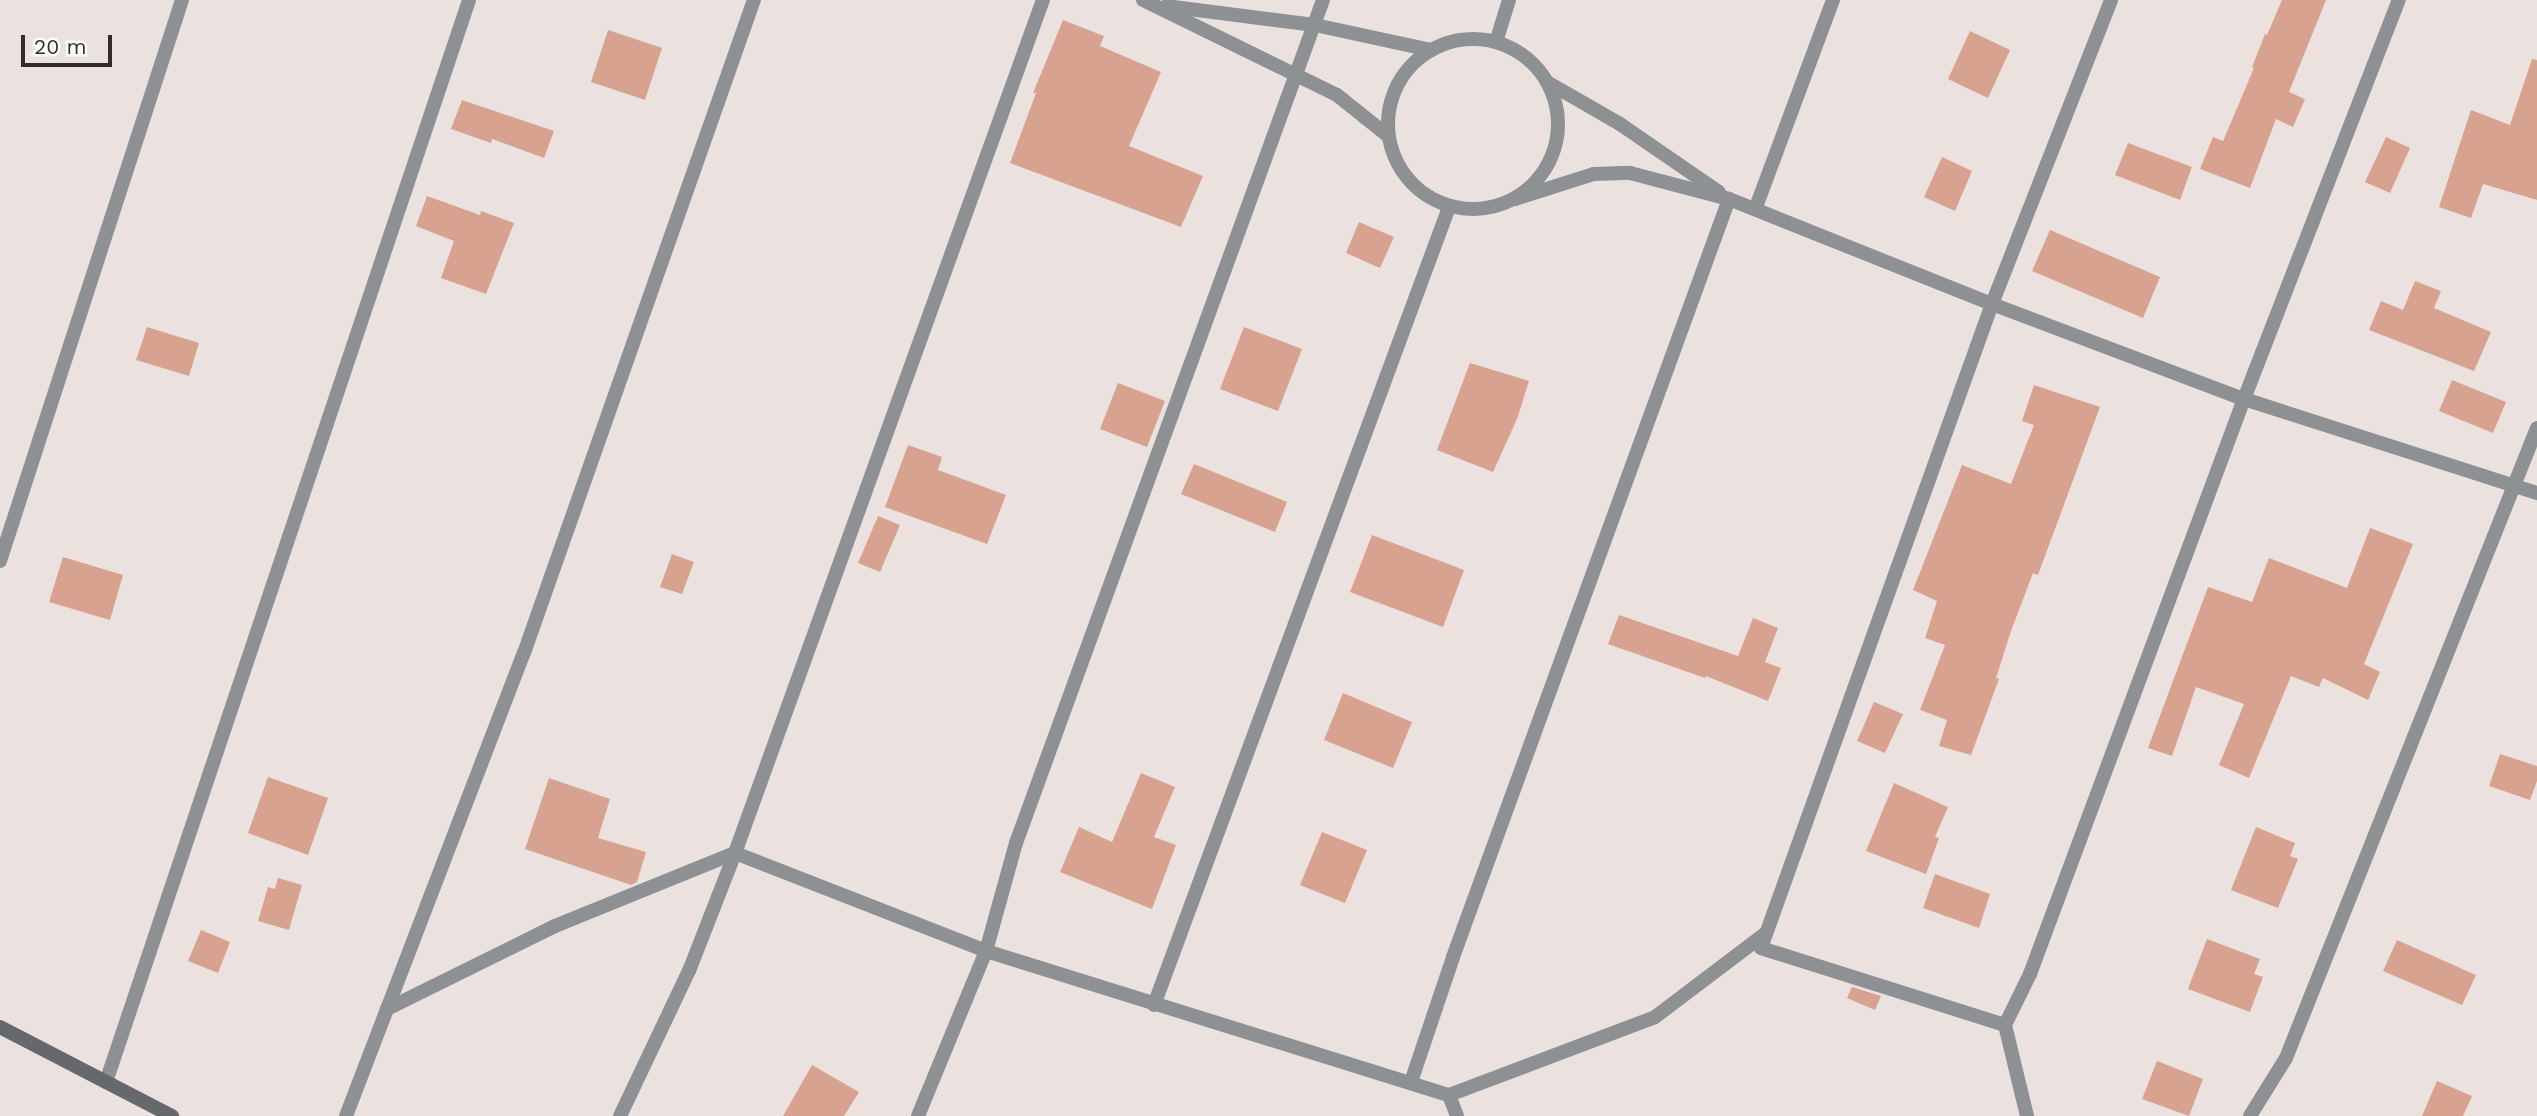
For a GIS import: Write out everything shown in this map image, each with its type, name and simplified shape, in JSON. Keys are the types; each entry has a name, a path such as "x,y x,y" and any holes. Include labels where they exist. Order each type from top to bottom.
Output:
{"main road":[{"path":"0,1027 172,1116"}],"street":[{"path":"0,561 181,0"},
{"path":"106,1082 469,0"},
{"path":"346,1116 524,653 754,0"},
{"path":"620,1116 689,971 735,853 1043,0"},
{"path":"918,1116 986,951 1016,843 1322,0"},
{"path":"1496,42 1509,0"},
{"path":"1756,208 1833,0"},
{"path":"2005,1025 1761,948 1992,304 2111,0"},
{"path":"2027,1116 2005,1025 2030,974 2244,399 2399,0"},
{"path":"1150,2 1315,25 1431,50"},
{"path":"1150,2 1337,95 1387,135"},
{"path":"1729,199 1620,124 1547,82 1526,57 1496,42 1463,39 1431,50 1405,71 1390,102 1387,135 1398,167 1419,192 1449,207 1483,210 1594,174 1630,173 1729,199 1992,304 2244,399 2537,493"},
{"path":"1514,199 1540,177 1555,148 1558,114 1547,82"},
{"path":"1410,1082 1729,199"},
{"path":"1154,1005 1449,207"},
{"path":"2250,1116 2287,1058 2537,428"},
{"path":"387,1009 555,926 735,853 986,951 1449,1095 1655,1017 1766,933"},
{"path":"1449,1095 1457,1116"}],"building":[{"path":"2282,0 2326,0 2289,92 2305,99 2293,127 2276,119 2250,188 2200,169 2213,137 2223,141 2254,68 2252,67 2265,34 2267,35"},
{"path":"1063,20 1104,36 1100,46 1161,72 1129,146 1203,176 1181,227 1010,163 1036,93 1033,93"},
{"path":"608,30 662,48 645,100 591,82"},
{"path":"1970,31 2010,50 1988,98 1948,79"},
{"path":"2532,59 2537,60 2537,200 2483,184 2471,218 2439,207 2471,110 2510,125"},
{"path":"462,100 554,131 544,158 492,139 491,143 451,129"},
{"path":"2386,137 2410,148 2390,193 2365,182"},
{"path":"2128,143 2192,167 2180,200 2115,175"},
{"path":"1942,157 1972,171 1955,211 1924,197"},
{"path":"427,196 480,215 481,211 514,223 486,294 441,278 454,241 416,226"},
{"path":"1359,222 1394,237 1380,268 1346,253"},
{"path":"2050,230 2160,277 2143,318 2032,271"},
{"path":"2415,281 2441,291 2434,308 2491,332 2474,371 2369,330 2381,301 2403,310"},
{"path":"147,327 199,343 189,376 136,360"},
{"path":"1244,327 1302,349 1278,411 1220,389"},
{"path":"1470,363 1529,381 1517,419 1493,472 1437,450"},
{"path":"2452,380 2506,402 2493,433 2439,411"},
{"path":"1118,383 1165,401 1147,447 1100,429"},
{"path":"2034,385 2100,407 2038,575 2033,573 2011,631 1996,678 1999,679 1971,755 1939,746 1947,720 1920,710 1945,645 1925,638 1937,601 1913,590 1962,465 2011,484 2034,425 2022,421"},
{"path":"908,445 942,457 938,470 1006,495 987,544 885,507"},
{"path":"1194,464 1287,502 1275,532 1181,494"},
{"path":"878,516 900,525 880,572 858,563"},
{"path":"2370,528 2413,544 2364,664 2380,672 2368,700 2323,678 2319,687 2291,676 2249,778 2219,765 2244,704 2196,687 2172,756 2148,748 2208,587 2252,602 2269,558 2347,588"},
{"path":"1372,535 1464,570 1443,627 1350,592"},
{"path":"672,554 694,562 682,594 660,587"},
{"path":"63,557 123,575 110,620 49,602"},
{"path":"1619,615 1738,656 1753,618 1778,628 1765,662 1781,668 1768,701 1706,676 1705,678 1608,644"},
{"path":"1343,693 1412,722 1393,768 1324,740"},
{"path":"1874,702 1903,714 1885,753 1857,741"},
{"path":"2500,754 2537,766 2537,781 2530,800 2489,786"},
{"path":"1141,773 1175,787 1154,837 1176,845 1152,909 1060,872 1079,827 1112,842"},
{"path":"268,777 328,798 308,855 248,833"},
{"path":"549,778 610,799 598,838 646,852 637,882 631,885 525,849"},
{"path":"1894,783 1948,807 1935,837 1939,838 1926,874 1866,851"},
{"path":"2256,827 2295,843 2290,856 2298,859 2278,908 2231,890"},
{"path":"1322,832 1367,850 1345,903 1300,885"},
{"path":"1935,874 1990,894 1979,928 1923,908"},
{"path":"278,878 302,885 289,930 258,921 268,887 275,889"},
{"path":"201,930 230,942 218,973 188,961"},
{"path":"2207,939 2260,959 2254,974 2263,977 2250,1012 2188,989"},
{"path":"2397,940 2476,975 2462,1005 2383,971"},
{"path":"1852,987 1881,996 1875,1010 1847,998"},
{"path":"2157,1061 2203,1079 2189,1116 2142,1099"},
{"path":"812,1065 859,1092 844,1116 783,1116"},
{"path":"2437,1081 2472,1096 2463,1116 2422,1116"}]}
